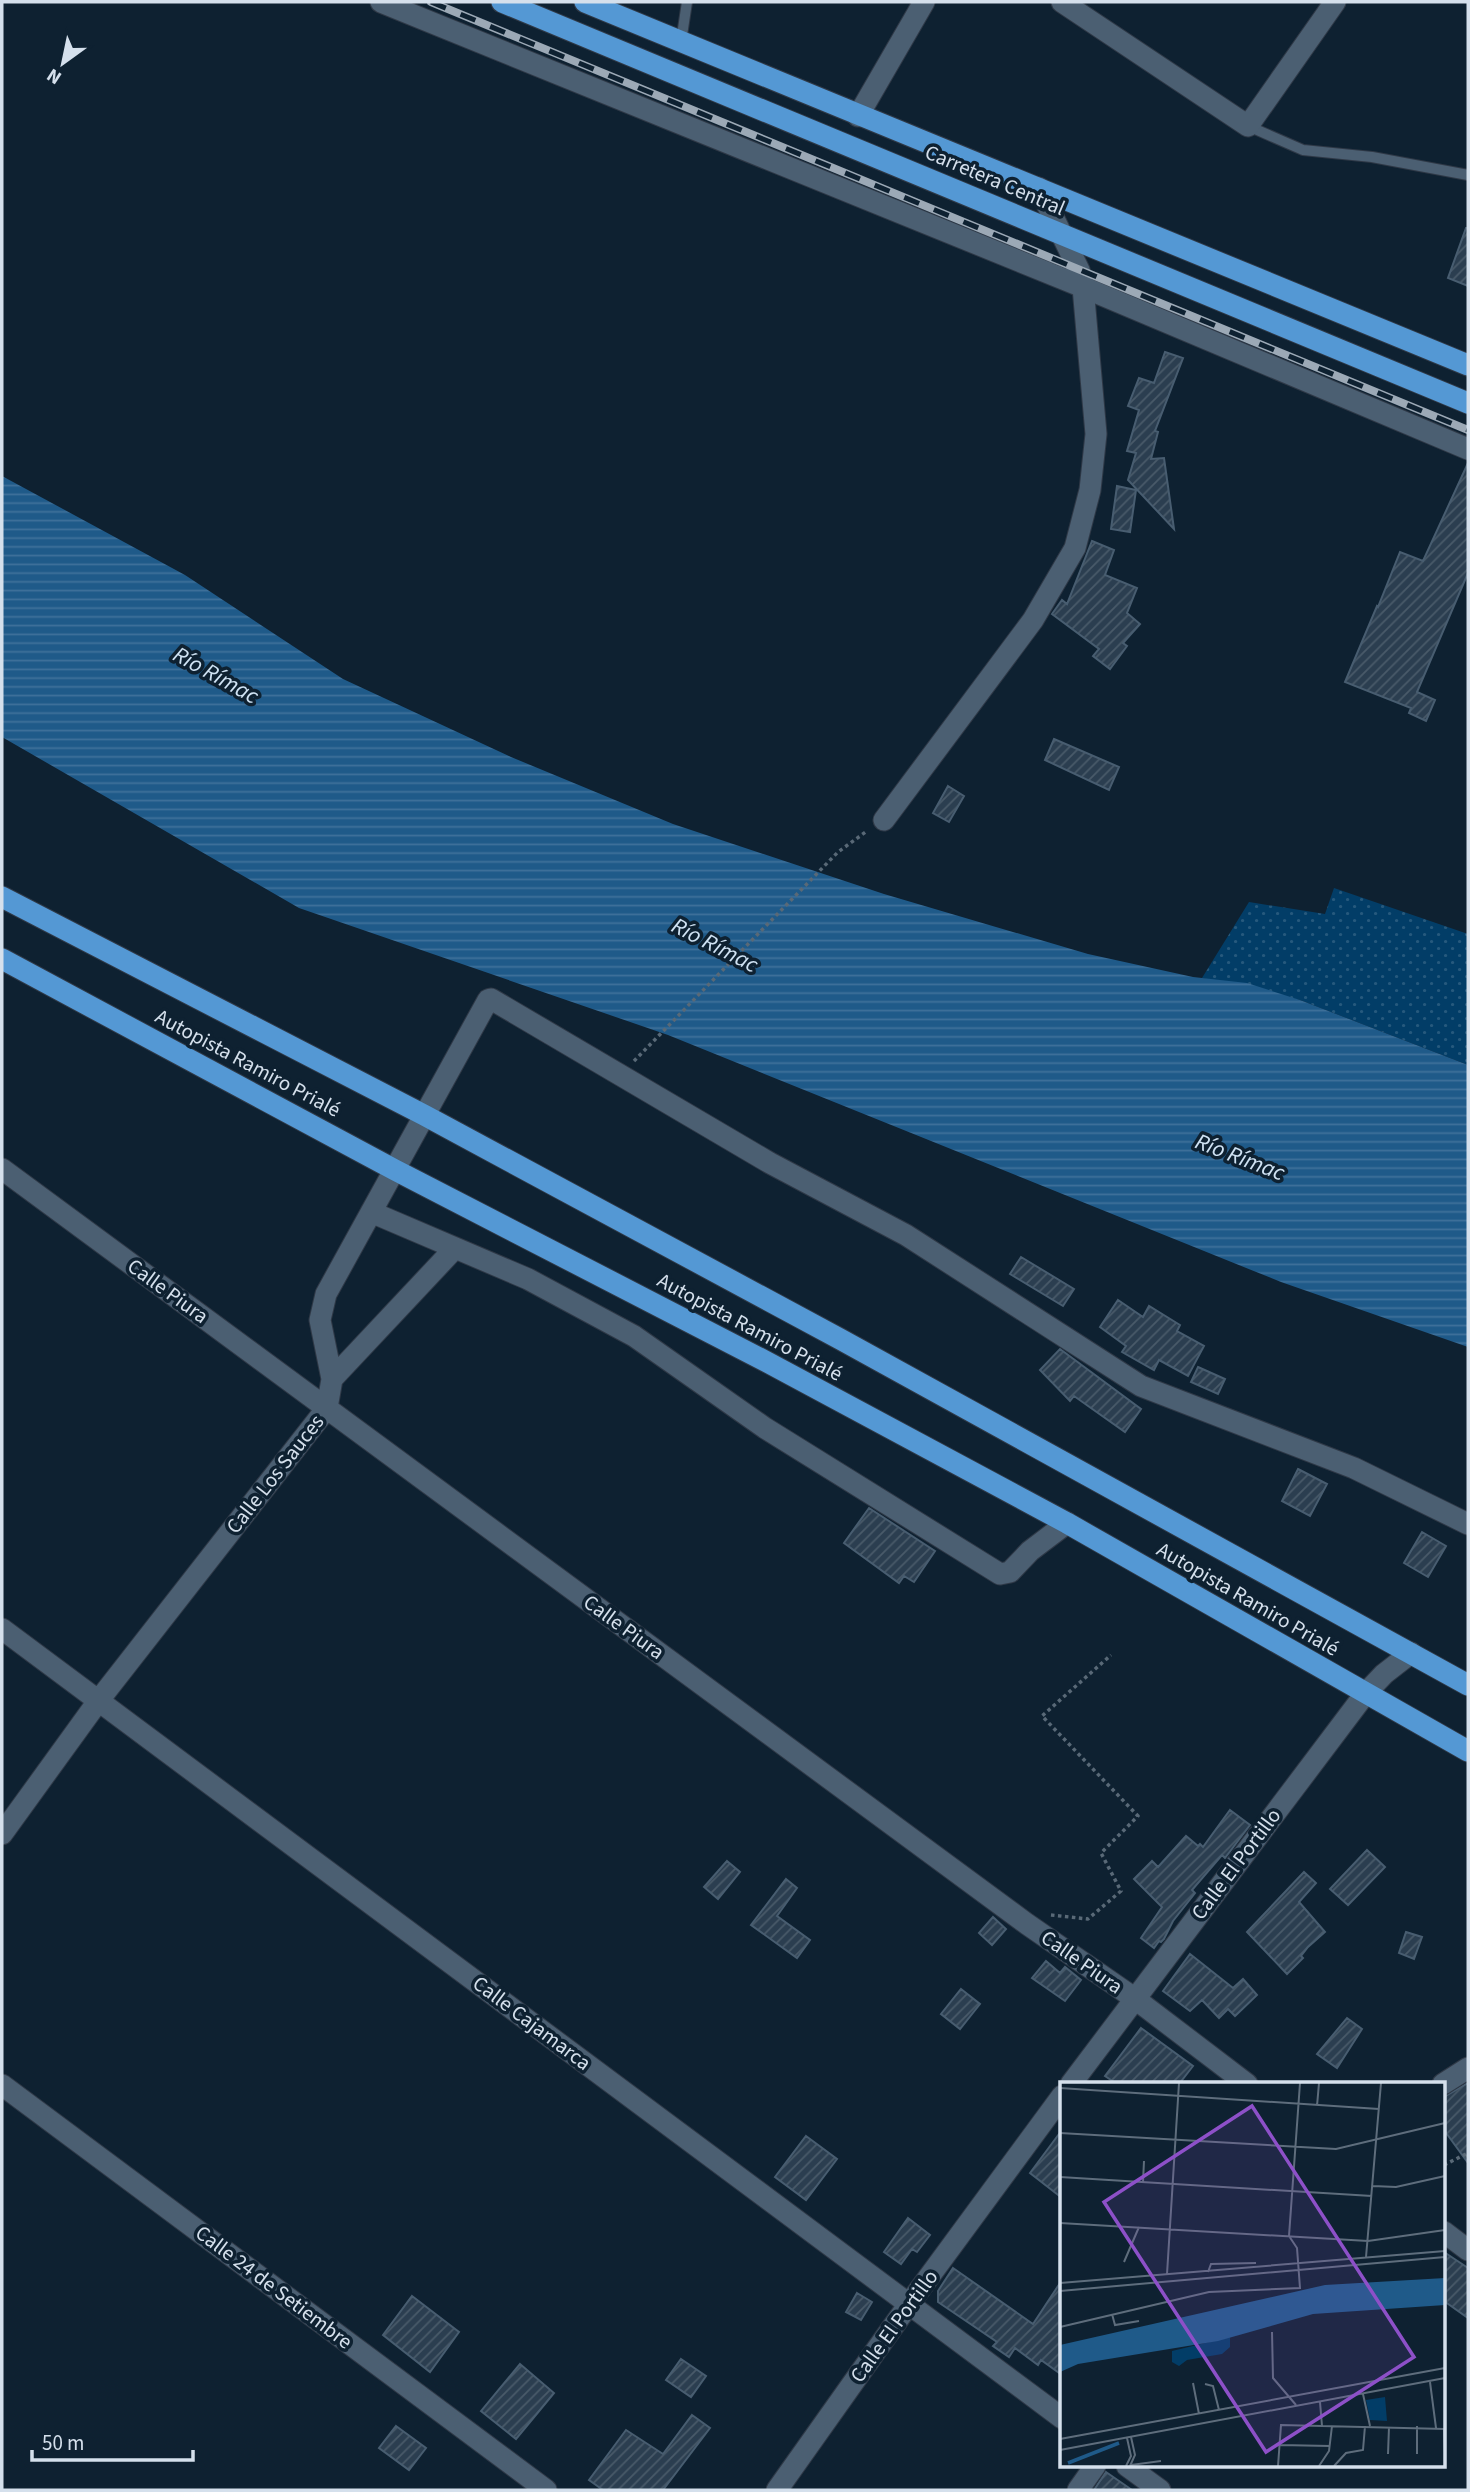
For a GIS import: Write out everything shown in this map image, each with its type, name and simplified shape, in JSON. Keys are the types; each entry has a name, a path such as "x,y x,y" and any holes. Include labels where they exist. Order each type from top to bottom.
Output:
{"highway":[{"name":"Carretera Central","path":"502,2 1468,403"},
{"name":"Carretera Central","path":"585,2 1468,365"},
{"name":"Autopista Ramiro Prialé","path":"2,897 424,1115 853,1345 1468,1685"},
{"name":"Autopista Ramiro Prialé","path":"2,959 395,1170 767,1362 1067,1523 1468,1751"}],"street":[{"path":"381,2 1083,286 1468,449"},
{"path":"859,116 924,2"},
{"path":"1062,2 1248,126 1335,2"},
{"path":"884,820 1033,620 1075,548 1090,490 1096,434 1083,286 1079,270 1060,235 1040,188"},
{"name":"Calle Los Sauces","path":"2,1834 99,1700 327,1408 332,1379 320,1320 326,1294 488,1000 494,999 770,1163 906,1235 1141,1386 1354,1468 1468,1524"},
{"name":"Calle Piura","path":"2,1169 1027,1924 1134,1998 1244,2082"},
{"path":"372,1212 528,1279 634,1336 765,1428 1000,1574 1010,1572 1030,1551 1067,1523"},
{"path":"332,1379 455,1248"},
{"name":"Calle Cajamarca","path":"2,1629 1060,2417"},
{"name":"Calle El Portillo","path":"1072,2082 1365,1694 1384,1674 1411,1653"},
{"path":"1446,2082 1468,2068"},
{"name":"Calle 24 de Setiembre","path":"2,2085 546,2490"},
{"name":"Calle El Portillo","path":"777,2490 1060,2099"},
{"path":"1446,2234 1468,2250"},
{"path":"1078,2490 1094,2468"},
{"path":"1130,2468 1160,2490"}],"lane":[{"path":"681,42 687,2"},
{"path":"1248,126 1303,150 1468,174"}],"path":[{"path":"643,1049 838,852 884,820"},
{"path":"1027,1924 1044,1914 1088,1919 1121,1891 1101,1853 1138,1816 1042,1716 1111,1655"},
{"path":"1446,2164 1468,2152"}],"shaded area":[{"path":"1334,888 1468,934 1468,1065 1300,1000 1202,978 1249,902 1325,914"}],"water":[{"name":"Río Rímac","path":"2,476 185,575 343,679 511,757 673,824 884,894 1088,954 1193,977 1247,983 1300,1000 1468,1065 1468,1347 1281,1282 668,1035 299,908 2,737"}],"building":[{"path":"1468,228 1468,286 1448,278"},
{"path":"1165,352 1183,358 1155,431 1158,432 1151,459 1164,458 1174,529 1128,480 1136,453 1127,451 1139,410 1128,406 1139,378 1154,383"},
{"path":"1468,463 1468,573 1417,692 1435,700 1426,721 1409,713 1411,708 1345,682 1400,552 1423,561"},
{"path":"1117,486 1136,490 1130,532 1111,529"},
{"path":"1092,541 1114,550 1105,575 1137,588 1127,613 1140,624 1123,643 1127,646 1110,669 1093,656 1099,649 1052,614 1062,600 1067,604"},
{"path":"1054,739 1119,767 1109,790 1045,760"},
{"path":"948,786 964,796 949,822 933,813"},
{"path":"1021,1257 1074,1289 1063,1306 1010,1274"},
{"path":"1118,1300 1143,1317 1149,1306 1180,1325 1177,1331 1204,1346 1188,1376 1159,1360 1154,1370 1122,1352 1126,1346 1100,1327"},
{"path":"1060,1349 1141,1409 1125,1432 1074,1396 1070,1401 1040,1370"},
{"path":"1198,1367 1225,1379 1218,1394 1191,1382"},
{"path":"1298,1469 1327,1484 1310,1516 1282,1501"},
{"path":"869,1508 935,1551 914,1582 904,1576 899,1583 844,1543"},
{"path":"1422,1532 1446,1546 1428,1577 1404,1563"},
{"path":"1230,1810 1250,1825 1225,1858 1222,1855 1192,1890 1195,1893 1173,1921 1164,1939 1154,1948 1141,1938 1162,1907 1134,1879 1152,1861 1158,1867 1186,1836 1203,1847"},
{"path":"1367,1850 1385,1867 1348,1905 1330,1889"},
{"path":"727,1861 740,1872 718,1899 704,1887"},
{"path":"1304,1872 1316,1883 1299,1902 1325,1932 1308,1947 1301,1956 1303,1958 1287,1974 1247,1932"},
{"path":"786,1879 797,1888 777,1916 810,1940 797,1958 751,1925"},
{"path":"993,1917 1006,1929 992,1945 979,1933"},
{"path":"1406,1932 1422,1937 1414,1959 1399,1953"},
{"path":"1190,1954 1233,1988 1243,1979 1257,1995 1235,2016 1228,2009 1219,2018 1202,2000 1190,2011 1163,1991"},
{"path":"1046,1961 1060,1973 1065,1967 1081,1980 1065,2001 1032,1978"},
{"path":"961,1989 980,2004 960,2029 941,2014"},
{"path":"1347,2018 1362,2029 1337,2068 1317,2054"},
{"path":"1141,2028 1193,2066 1181,2082 1114,2082 1105,2076"},
{"path":"1468,2083 1468,2163 1446,2133 1446,2096"},
{"path":"1060,2133 1060,2196 1030,2173"},
{"path":"806,2136 837,2159 806,2200 775,2177"},
{"path":"908,2218 930,2235 917,2252 912,2249 901,2264 884,2252"},
{"path":"1446,2253 1468,2268 1468,2318 1446,2302"},
{"path":"953,2268 1033,2324 1060,2283 1060,2374 1041,2360 1038,2365 1015,2348 1009,2357 993,2346 997,2342 938,2302 938,2291"},
{"path":"857,2293 872,2302 861,2320 846,2312"},
{"path":"412,2296 459,2332 430,2372 383,2335"},
{"path":"681,2359 706,2376 691,2397 666,2380"},
{"path":"520,2364 554,2393 516,2439 481,2411"},
{"path":"692,2415 710,2428 663,2490 603,2490 589,2480 626,2430 663,2454"},
{"path":"396,2426 426,2448 409,2470 379,2448"},
{"path":"1106,2472 1132,2490 1094,2490"}],"railway":[{"path":"431,2 1468,430"}]}
